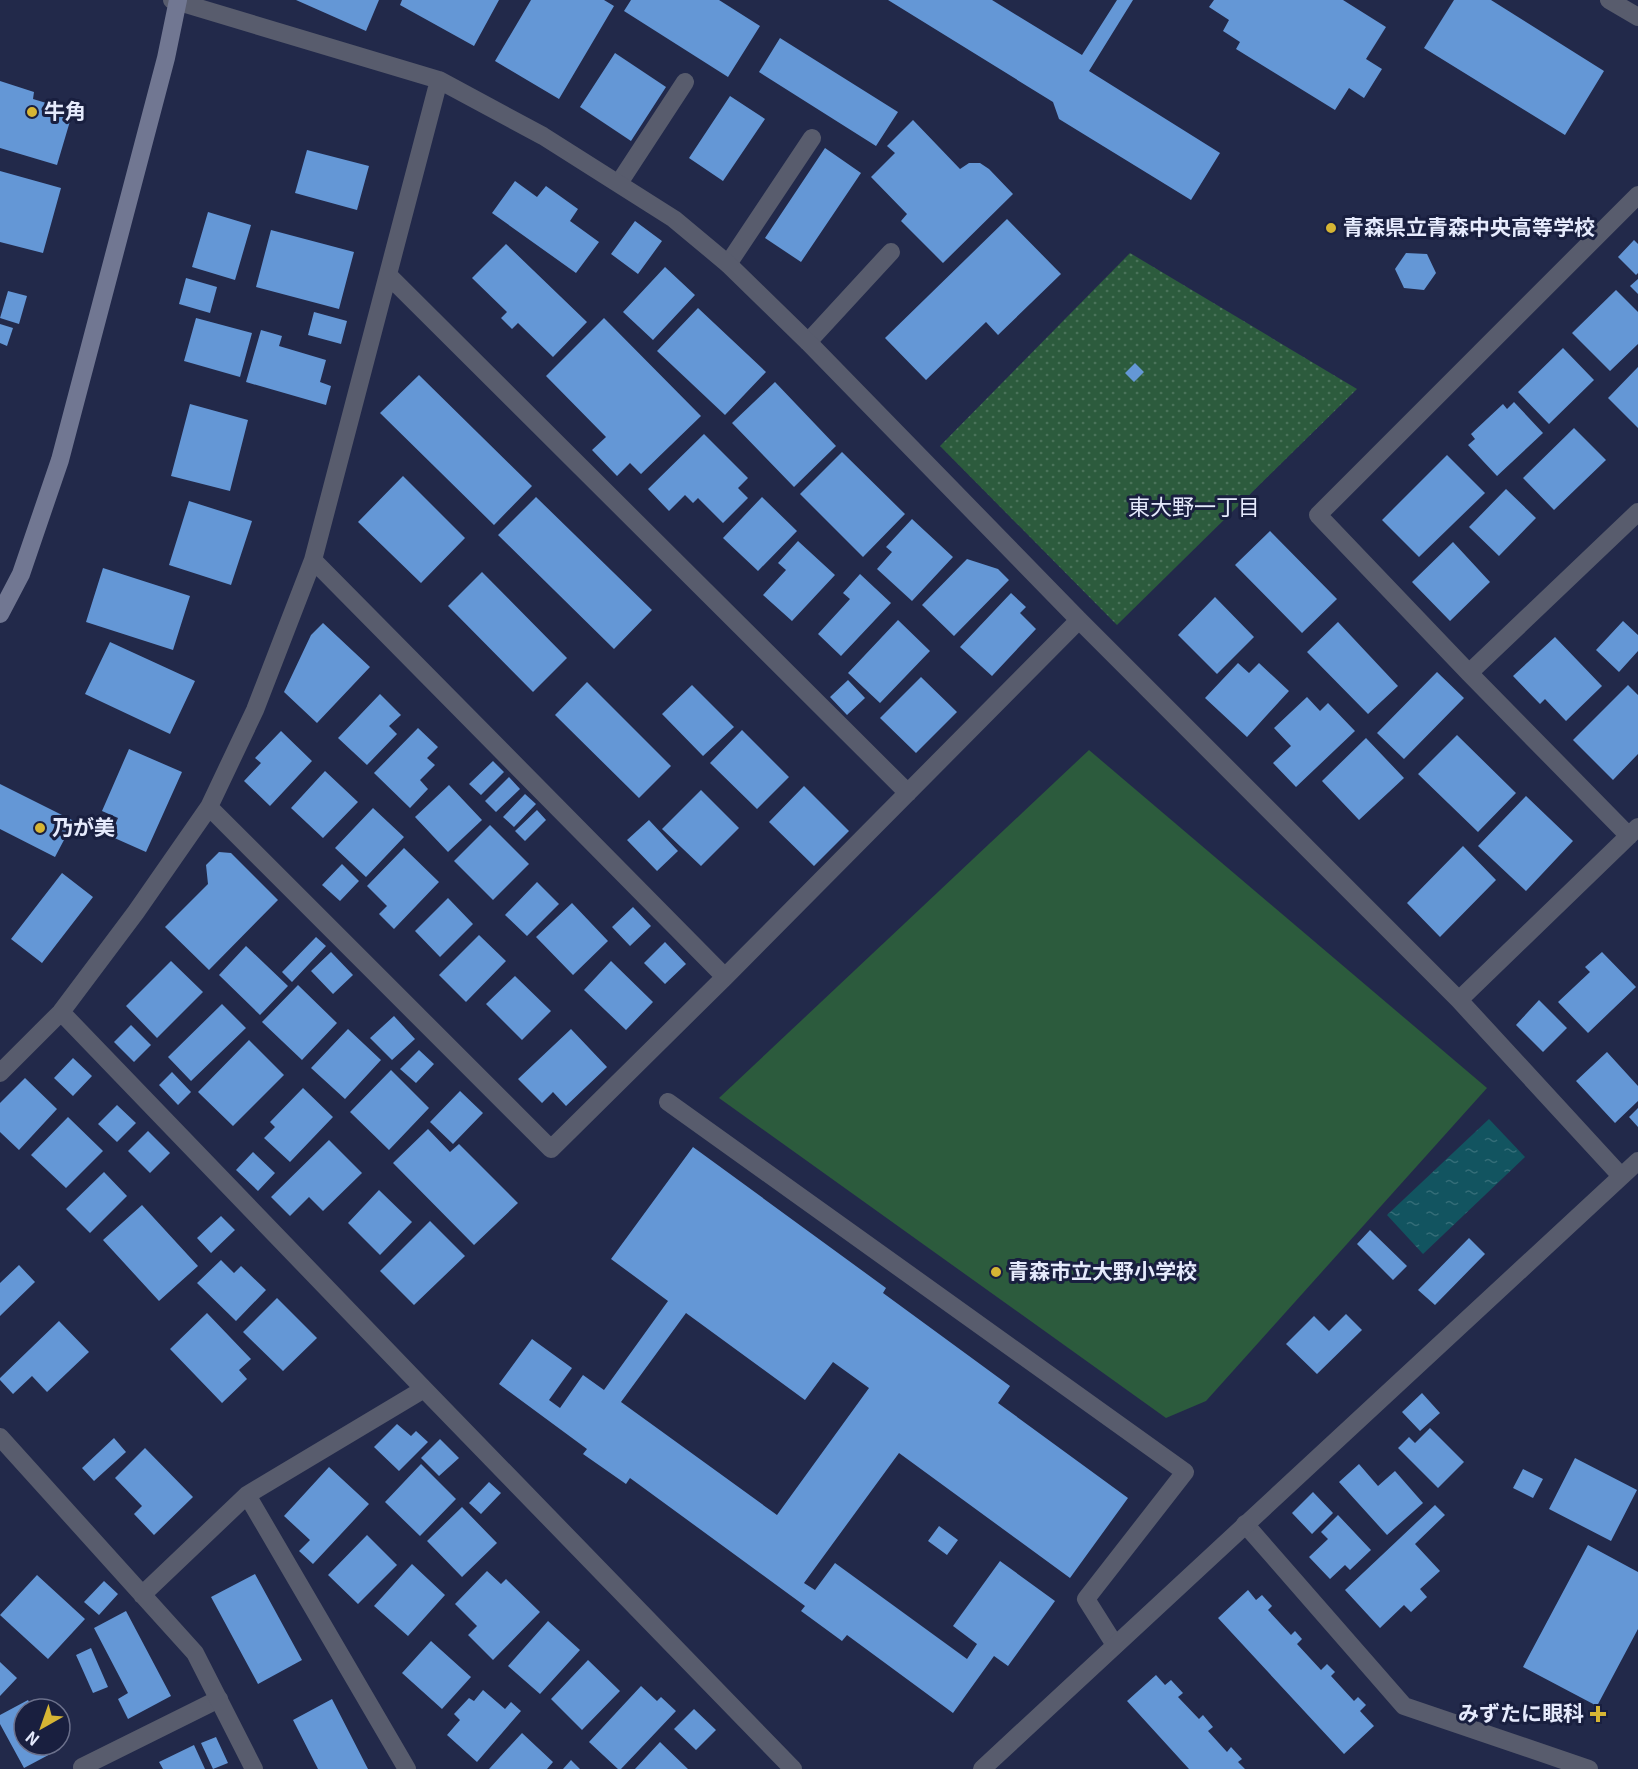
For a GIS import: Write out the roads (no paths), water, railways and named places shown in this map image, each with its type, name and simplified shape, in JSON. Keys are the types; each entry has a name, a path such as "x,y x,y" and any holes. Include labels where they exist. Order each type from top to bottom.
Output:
{"street":[{"path":"0,614 21,574 60,460 166,58 176,0 439,80 543,136 619,183 674,219 728,264 808,342 1079,620 1459,1000 1621,1176"},
{"path":"1609,0 1638,17"},
{"path":"0,1073 61,1012 136,912 209,807 255,710 313,560 439,80"},
{"path":"619,183 685,82"},
{"path":"728,264 812,138"},
{"path":"1459,1000 1633,832 1469,674 1318,515 1638,195"},
{"path":"808,342 891,252"},
{"path":"388,274 908,793"},
{"path":"1469,674 1638,512"},
{"path":"313,560 725,977"},
{"path":"209,807 551,1149 1079,620"},
{"path":"61,1012 793,1769"},
{"path":"668,1102 1185,1472 1086,1599 1115,1645"},
{"path":"982,1769 1638,1161"},
{"path":"142,1595 247,1495 424,1389"},
{"path":"0,1437 195,1653 254,1769"},
{"path":"247,1495 407,1769"},
{"path":"1245,1524 1404,1706 1589,1769"},
{"path":"82,1767 219,1699"}],"water":[{"path":"1489,1119 1525,1157 1423,1254 1387,1215"}],"place":[{"name":"牛角","path":"32,112"},
{"name":"青森県立青森中央高等学校","path":"1331,228"},
{"name":"乃が美","path":"40,828"},
{"name":"青森市立大野小学校","path":"996,1272"},
{"name":"みずたに眼科","path":"1598,1714"}],"district":[{"name":"東大野一丁目","path":"1194,507"}]}
